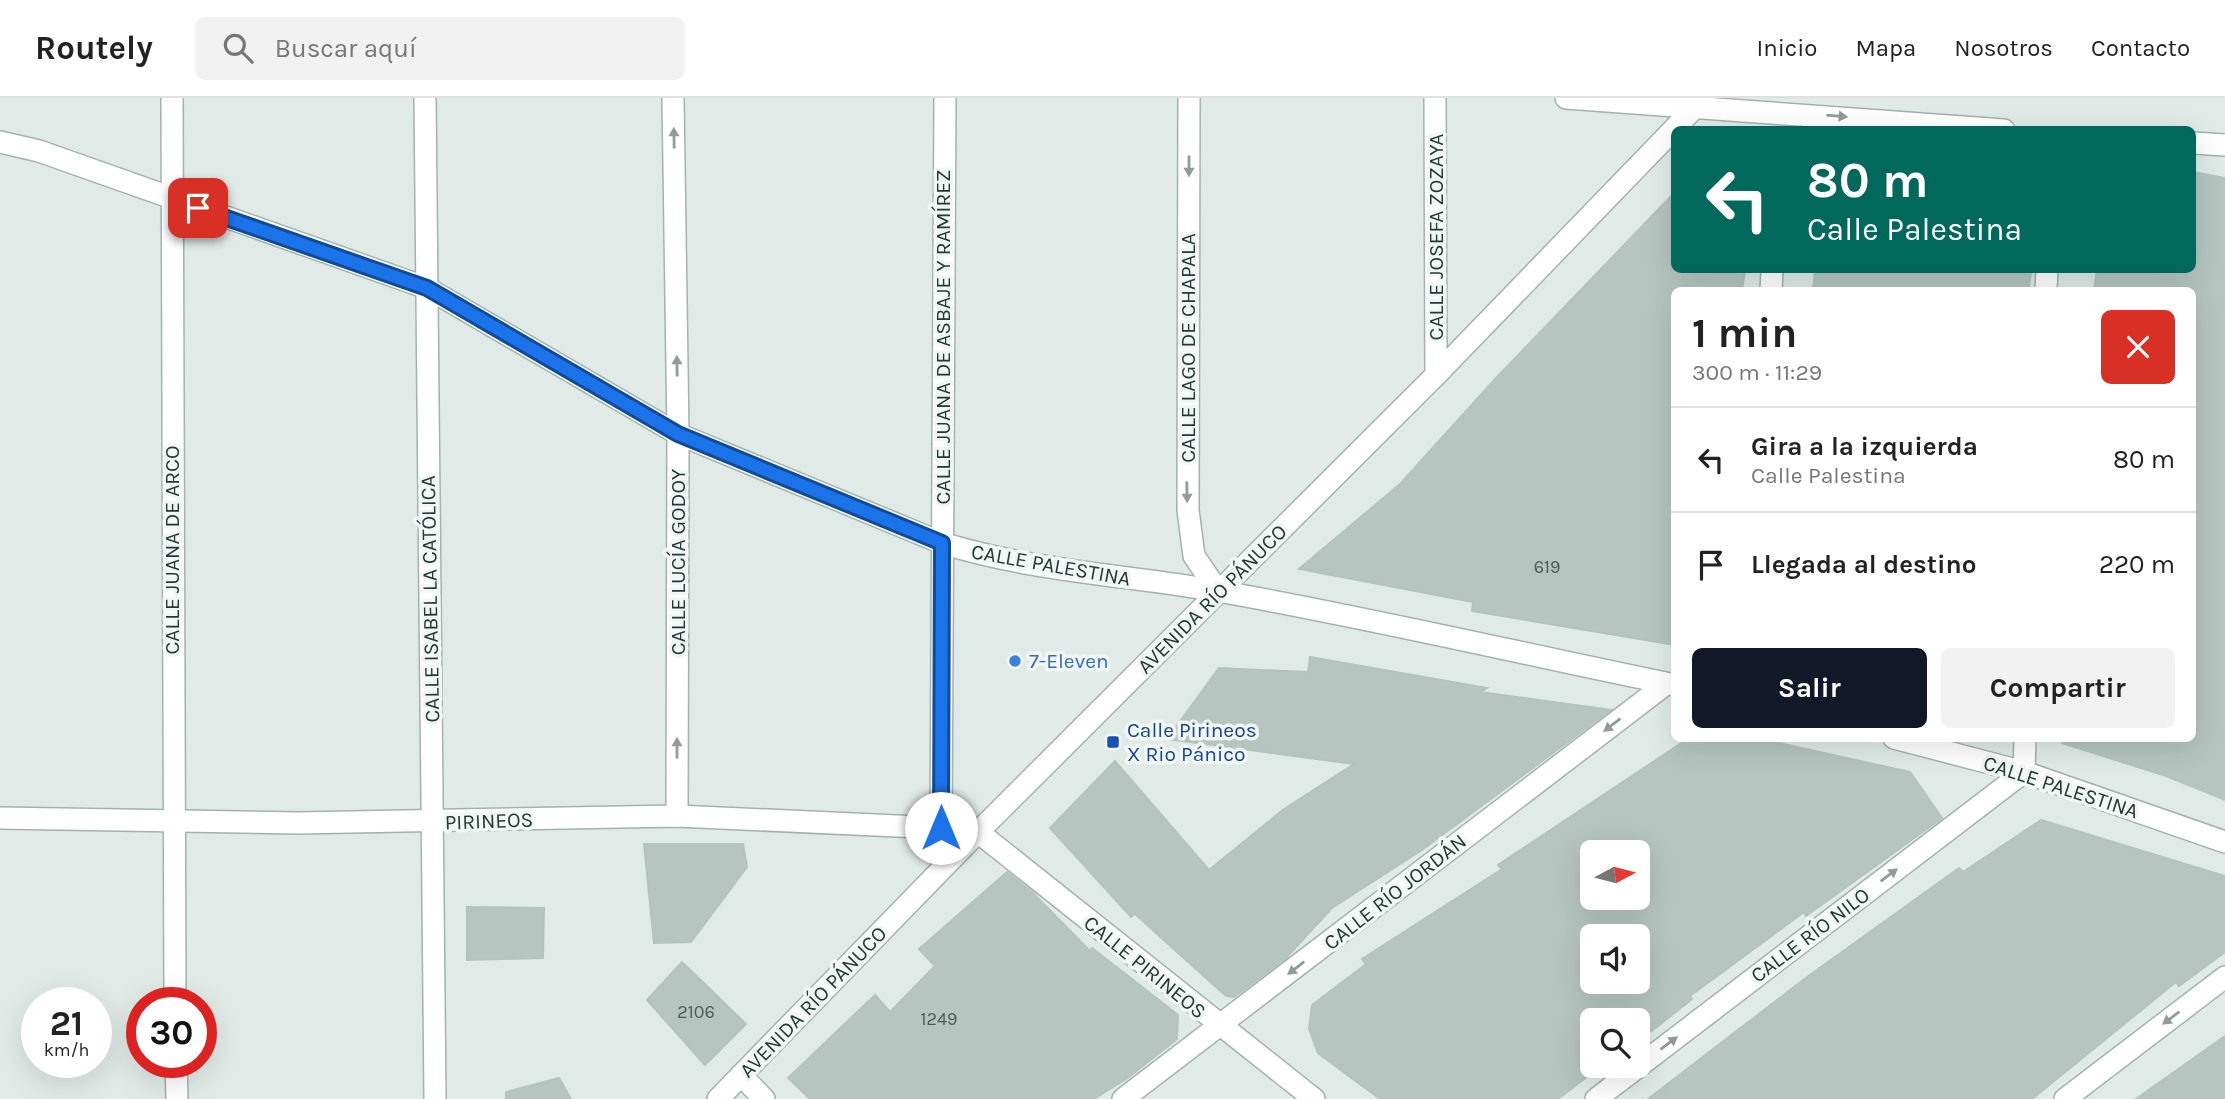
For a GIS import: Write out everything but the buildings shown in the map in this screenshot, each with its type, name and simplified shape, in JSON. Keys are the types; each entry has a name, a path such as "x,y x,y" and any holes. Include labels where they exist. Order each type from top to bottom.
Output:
{"street":[{"name":"CALLE JUANA DE ARCO","path":"172,98 172,819 175,987"},
{"name":"CALLE ISABEL LA CATÓLICA","path":"425,98 435,1099"},
{"name":"CALLE LUCÍA GODOY","path":"673,98 678,434 677,816"},
{"name":"CALLE JUANA DE ASBAJE Y RAMÍREZ","path":"941,828 945,98"},
{"name":"CALLE LAGO DE CHAPALA","path":"1189,98 1188,510 1194,556 1218,591"},
{"name":"CALLE JOSEFA ZOZAYA","path":"1435,98 1436,375"},
{"path":"1566,98 1688,102 1782,113 1952,126"},
{"name":"AVENIDA RÍO PÁNUCO","path":"718,1099 978,832 1436,375 1688,102"},
{"name":"CALLE PALESTINA","path":"0,142 38,151 427,288 678,434 942,543 979,555 1027,564 1218,591 1671,685"},
{"path":"2196,143 2225,145"},
{"name":"CALLE RÍO JORDÁN","path":"1124,1099 1671,685"},
{"name":"CALLE PALESTINA","path":"1909,742 2024,772 2225,842"},
{"path":"2024,772 2025,742"},
{"name":"CALLE RÍO NILO","path":"1596,1099 2024,772"},
{"name":"PIRINEOS","path":"0,818 432,822 677,816 978,832"},
{"name":"CALLE PIRINEOS","path":"978,832 1220,1027 1314,1099"},
{"path":"2065,1099 2225,977"},
{"path":"741,1076 764,1099"},
{"path":"176,1078 177,1099"}],"place":[{"name":"7-Eleven","path":"1015,661"},
{"name":"Calle Pirineos X Rio Pánico","path":"1113,742"}],"route":[{"path":"198,208 427,288 678,434 942,543 941,828"}]}
